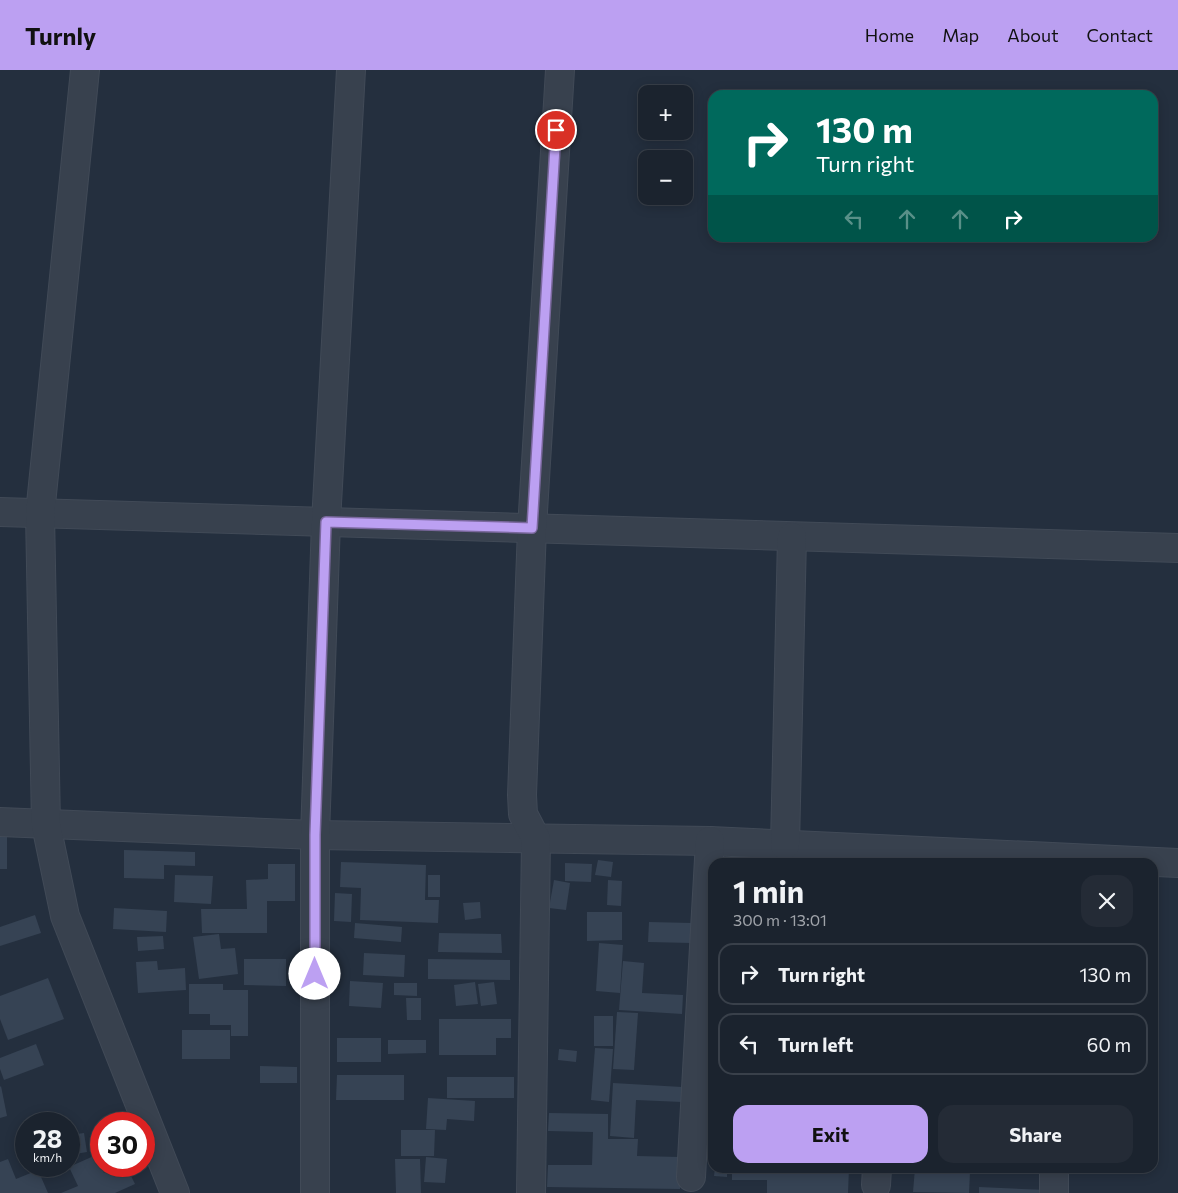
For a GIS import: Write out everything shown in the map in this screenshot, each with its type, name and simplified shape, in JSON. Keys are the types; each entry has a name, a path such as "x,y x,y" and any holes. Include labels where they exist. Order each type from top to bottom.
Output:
{"street":[{"path":"84,70 40,514 46,824 65,916 176,1193"},
{"path":"315,1193 315,835 326,522 351,70"},
{"path":"531,1193 536,839 523,814 522,795 532,528 560,70"},
{"path":"0,512 1178,548"},
{"path":"785,845 792,537"},
{"path":"0,822 315,835 710,842 785,845 894,857 949,858"},
{"path":"709,858 710,842"},
{"path":"1158,862 1178,863"},
{"path":"691,1178 708,877"},
{"path":"1054,1173 1054,1193"}],"building":[{"path":"0,825 7,825 7,869 0,869"},
{"path":"124,850 195,852 195,866 164,865 164,879 124,878"},
{"path":"598,860 613,862 611,877 595,875"},
{"path":"341,862 426,865 425,900 439,900 438,923 360,920 361,888 340,887"},
{"path":"565,863 592,864 591,882 565,881"},
{"path":"268,864 295,864 295,901 267,901 267,933 202,933 201,909 247,909 246,880 268,879"},
{"path":"175,875 213,876 211,904 174,902"},
{"path":"428,875 440,875 440,897 428,897"},
{"path":"554,880 570,883 566,910 549,908"},
{"path":"608,880 622,881 621,906 607,905"},
{"path":"335,893 352,894 351,922 334,921"},
{"path":"480,902 481,918 465,920 463,903"},
{"path":"114,908 167,911 166,932 113,929"},
{"path":"587,912 622,912 622,940 587,941"},
{"path":"35,915 41,933 0,946 0,927"},
{"path":"649,922 692,923 691,943 648,942"},
{"path":"355,923 402,927 401,942 354,938"},
{"path":"439,933 501,934 502,953 438,952"},
{"path":"219,934 221,949 235,948 238,974 199,979 193,937"},
{"path":"163,936 164,949 138,951 137,937"},
{"path":"599,943 623,945 620,993 596,991"},
{"path":"364,953 405,955 404,977 363,975"},
{"path":"244,959 286,959 286,986 244,985"},
{"path":"428,959 510,960 510,980 428,979"},
{"path":"157,961 158,970 185,968 186,990 138,993 136,962"},
{"path":"623,961 644,963 642,993 683,995 682,1014 619,1010"},
{"path":"48,978 64,1019 8,1040 0,1019 0,996"},
{"path":"350,981 383,983 381,1008 349,1006"},
{"path":"475,982 478,1004 456,1006 454,985"},
{"path":"494,982 497,1004 481,1006 478,984"},
{"path":"394,983 417,983 417,996 394,995"},
{"path":"189,984 223,984 223,990 248,990 248,1036 231,1036 231,1025 210,1025 210,1014 189,1014"},
{"path":"406,998 421,998 421,1020 407,1020"},
{"path":"617,1012 638,1013 634,1070 613,1069"},
{"path":"594,1016 613,1016 613,1046 594,1046"},
{"path":"439,1019 511,1019 511,1038 496,1038 496,1055 439,1055"},
{"path":"182,1030 230,1030 230,1059 182,1059"},
{"path":"337,1038 381,1038 381,1062 337,1062"},
{"path":"388,1040 426,1040 426,1053 388,1054"},
{"path":"36,1044 44,1065 4,1080 0,1069 0,1058"},
{"path":"595,1048 613,1049 609,1102 591,1100"},
{"path":"559,1049 577,1051 576,1062 558,1060"},
{"path":"260,1066 297,1067 297,1083 260,1083"},
{"path":"337,1075 404,1075 404,1100 336,1100"},
{"path":"447,1077 514,1077 514,1098 447,1098"},
{"path":"613,1083 682,1087 682,1102 636,1100 634,1138 610,1136"},
{"path":"0,1087 7,1116 0,1118"},
{"path":"428,1098 475,1101 474,1121 447,1119 446,1130 426,1129"},
{"path":"549,1113 608,1114 608,1139 638,1139 637,1156 680,1157 680,1189 547,1187 548,1165 592,1165 593,1132 548,1131"},
{"path":"401,1130 435,1130 434,1156 401,1156"},
{"path":"84,1133 87,1152 80,1153 80,1134"},
{"path":"426,1157 447,1159 445,1183 424,1182"},
{"path":"90,1158 90,1177 132,1177 135,1184 115,1193 61,1193 78,1186 74,1177 80,1177 80,1162"},
{"path":"8,1159 16,1179 21,1177 41,1177 48,1193 0,1193 0,1162"},
{"path":"395,1159 420,1159 421,1193 396,1193"},
{"path":"714,1173 727,1173 727,1177 714,1176"},
{"path":"732,1173 849,1173 848,1193 767,1193 767,1180 732,1180"},
{"path":"915,1173 970,1173 969,1193 913,1192"},
{"path":"979,1187 1047,1190 1047,1193 979,1193"}],"route":[{"path":"315,974 315,835 326,522 532,528 556,130"}]}
